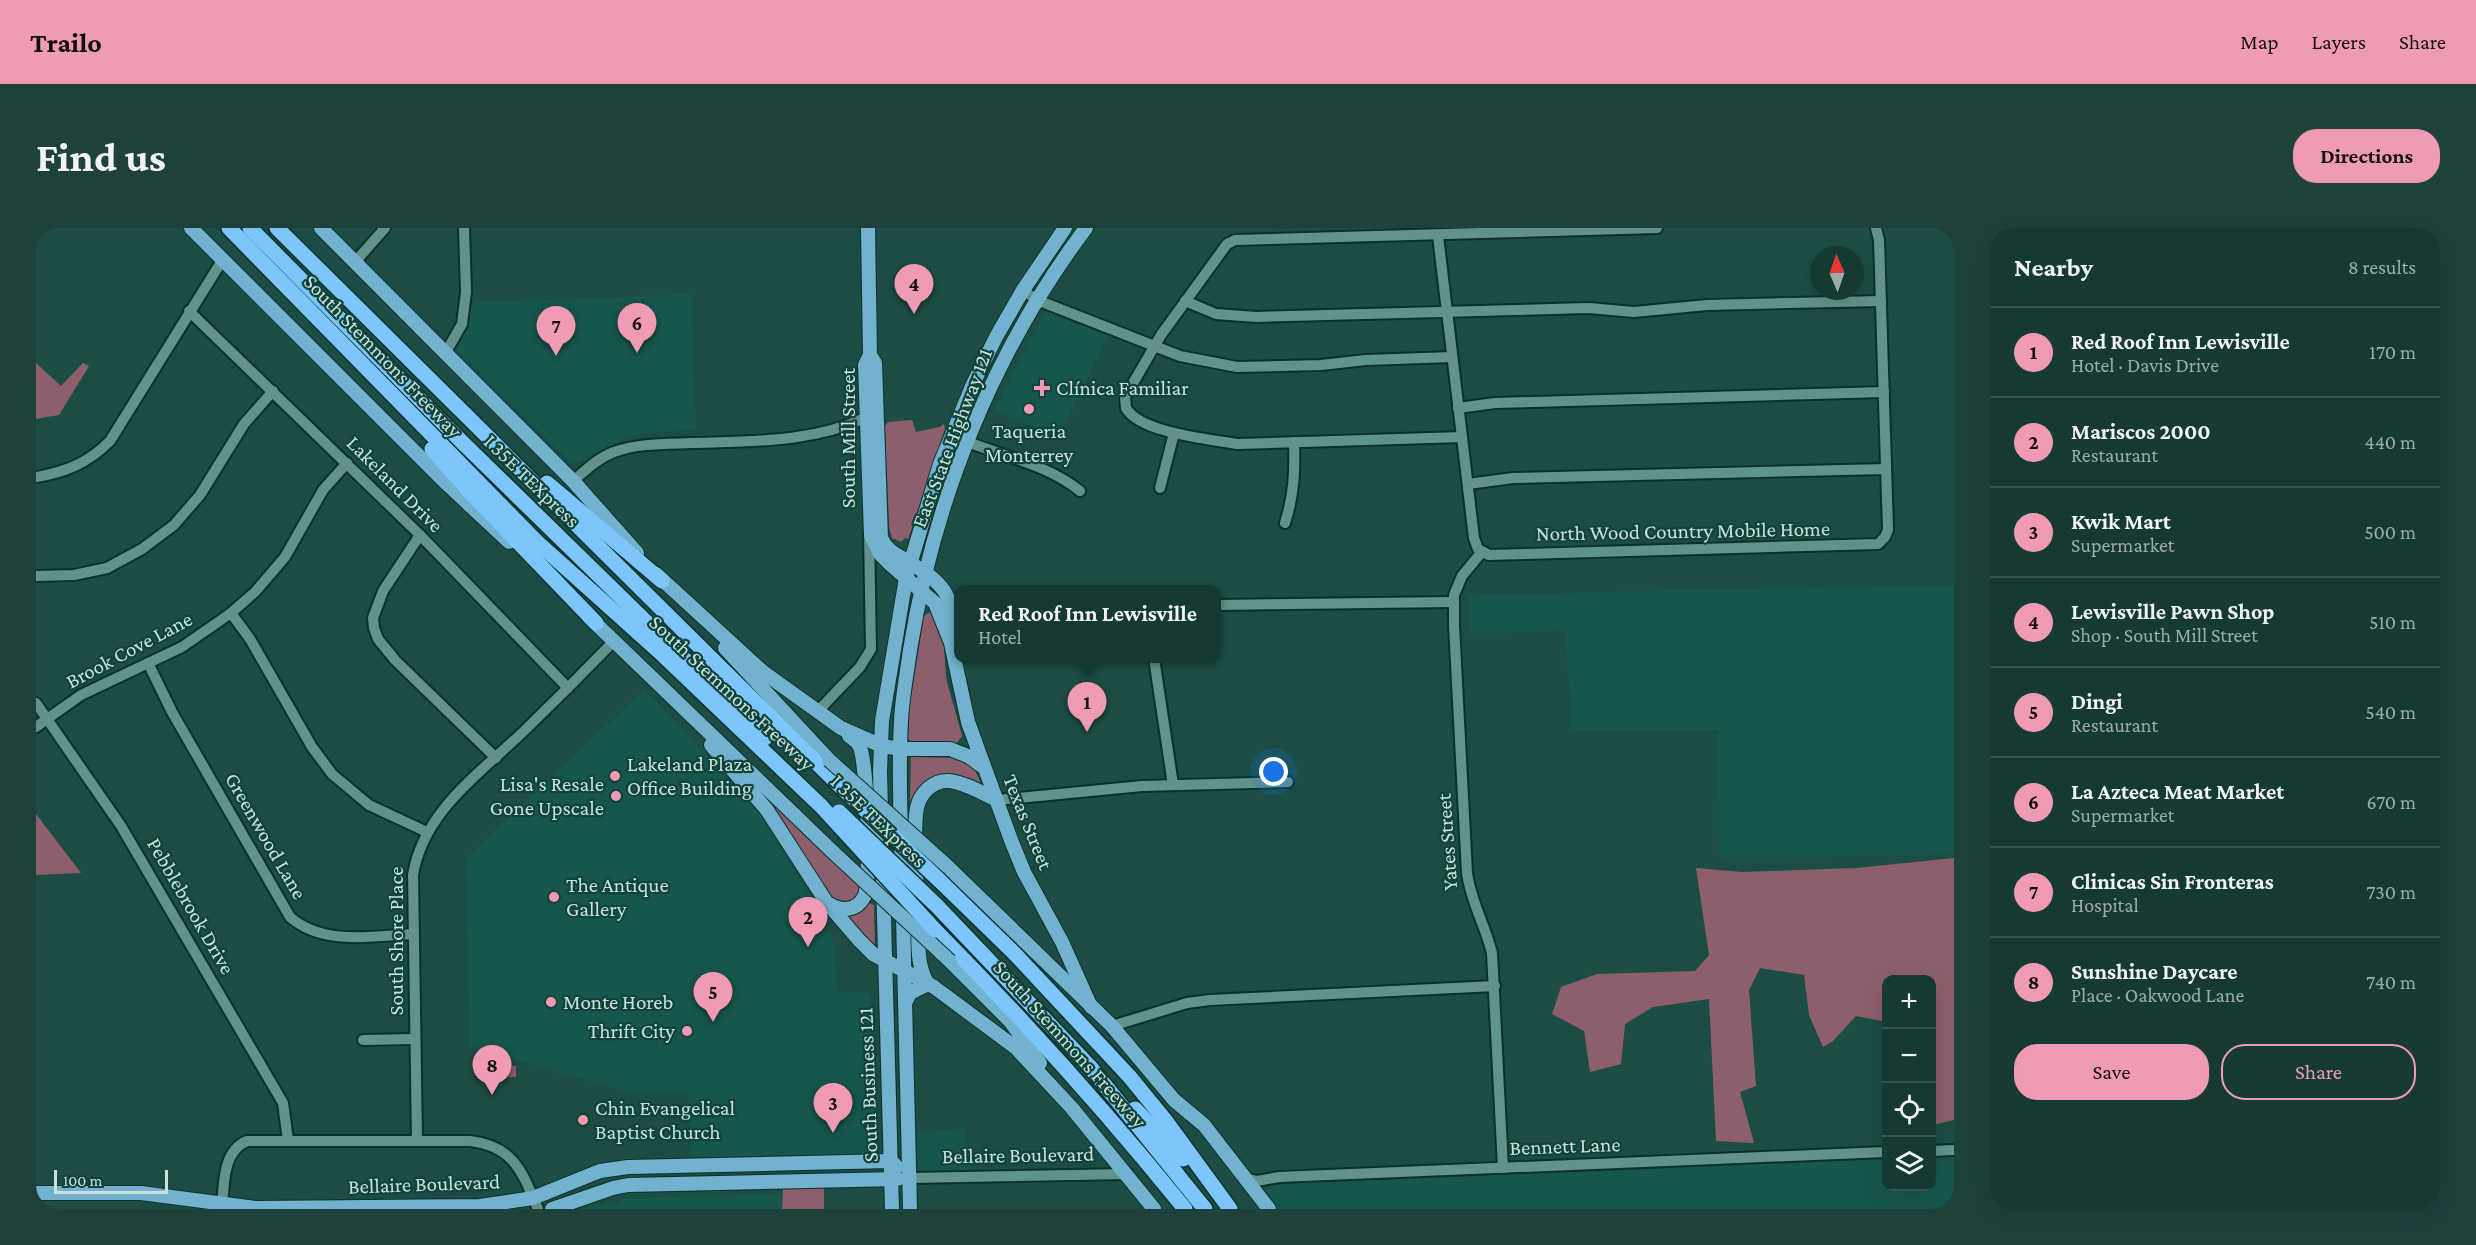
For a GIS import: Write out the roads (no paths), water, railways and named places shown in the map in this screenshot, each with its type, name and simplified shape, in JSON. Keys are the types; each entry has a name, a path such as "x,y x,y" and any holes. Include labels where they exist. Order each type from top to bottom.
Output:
{"highway":[{"name":"South Stemmons Freeway","path":"229,228 537,542 827,806 935,930 1011,1006 1083,1087 1185,1209"},
{"name":"I 35E TEXpress","path":"250,228 827,806 937,906 1091,1068 1205,1209"},
{"name":"South Stemmons Freeway","path":"277,228 837,783 943,873 1007,946 1129,1076 1165,1120 1228,1209"},
{"path":"321,323 468,490 596,623"},
{"path":"444,395 662,581"},
{"path":"534,512 651,632 664,656"},
{"path":"1091,1068 1159,1132 1228,1209"}],"main road":[{"name":"South Stemmons Freeway","path":"190,228 446,483 950,961 1010,1021 1071,1107"},
{"name":"South Stemmons Freeway","path":"321,228 573,481 662,581 764,672 841,728 882,746 901,749 950,749"},
{"name":"South Mill Street","path":"868,228 870,355 875,363 872,417 874,521 871,535 880,554 920,589"},
{"name":"East State Highway 121","path":"885,961 880,772 882,721 906,578 937,473 958,420 996,337 1023,290 1065,228"},
{"name":"East State Highway 121","path":"903,971 901,749 903,700 920,589 947,499 1000,367 1037,300 1060,263 1086,228"},
{"name":"South Mill Street","path":"874,521 885,546 925,573"},
{"path":"932,549 943,589"},
{"name":"Texas Street","path":"925,573 943,589 954,606"},
{"name":"Texas Street","path":"920,589 935,603 951,643 954,657"},
{"name":"South Stemmons Freeway","path":"688,605 829,760 943,873 1112,1026 1174,1100 1204,1125 1269,1209"},
{"name":"Texas Street","path":"951,643 954,623"},
{"name":"Texas Street","path":"955,663 968,722 982,766 1024,872 1062,942 1091,1007"},
{"name":"South Stemmons Freeway","path":"659,684 767,810 827,903 859,940 873,954 928,984 1004,1038 1071,1107 1128,1174 1154,1209"},
{"path":"950,749 962,743 968,722"},
{"path":"827,903 838,909 849,909 860,903 867,891 868,835 863,758 859,745 841,728"},
{"path":"950,749 968,756 982,766"},
{"path":"904,1004 910,993 928,984 921,973 919,961 916,884 917,808 921,798 932,785 948,781 969,787 997,800"},
{"name":"South Business 121","path":"885,961 892,1209"},
{"name":"South Business 121","path":"903,971 910,1209"},
{"path":"887,1046 896,1049 907,1082"},
{"path":"891,1161 909,1178"},
{"name":"Bellaire Boulevard","path":"36,1193 141,1193 222,1207 467,1206 535,1203 600,1171 628,1167 891,1161"},
{"path":"687,1165 687,1184"},
{"name":"Bellaire Boulevard","path":"552,1209 590,1195 628,1185 909,1178"},
{"path":"577,1209 590,1195"}],"street":[{"path":"355,262 385,228"},
{"path":"446,352 462,324 466,292 464,228"},
{"path":"1462,437 1237,444 1174,433 1136,419 1130,416 1126,408 1127,392 1185,301 1227,244 1235,240 1657,228"},
{"name":"North Wood Country Mobile Home","path":"1481,553 1489,555 1546,554 1872,546 1878,544 1888,530 1879,240 1876,228"},
{"path":"1438,236 1474,538 1481,553"},
{"path":"36,477 77,467 94,457 110,441 223,259"},
{"path":"1023,290 1037,300 1180,356 1237,367 1321,365 1366,360 1452,357"},
{"path":"1185,301 1205,311 1230,316 1589,308 1634,312 1707,305 1881,301"},
{"name":"Lakeland Drive","path":"189,311 347,463 568,688"},
{"path":"36,576 74,575 106,568 142,549 174,525 200,495 244,424 273,391"},
{"path":"1458,408 1495,403 1884,392"},
{"path":"573,481 591,465 606,456 645,444 795,439 848,426 872,417"},
{"path":"1160,488 1174,433"},
{"path":"968,442 1044,469 1066,480 1080,491"},
{"path":"1285,523 1292,501 1295,476 1294,442"},
{"name":"Brook Cove Lane","path":"36,727 81,695 182,648 231,613 255,592 285,557 323,490 347,463"},
{"path":"1468,484 1513,478 1886,469"},
{"name":"South Mill Street","path":"818,711 860,667 871,649 874,521"},
{"path":"420,536 383,591 374,618 374,628 378,639 395,660 496,758"},
{"name":"Yates Street","path":"1481,553 1462,576 1454,602 1467,873 1470,895 1492,953 1503,1168"},
{"path":"1221,605 1454,602"},
{"path":"938,609 954,609"},
{"path":"231,613 250,639 312,747 332,774 369,805 427,832"},
{"name":"South Shore Place","path":"417,1141 413,934 413,875 416,855 441,811 614,641"},
{"name":"Greenwood Lane","path":"148,663 172,712 290,917 312,931 329,936 413,934"},
{"path":"1155,663 1173,785"},
{"name":"Pebblebrook Drive","path":"36,703 121,826 277,1093 286,1112 288,1140"},
{"path":"997,800 1089,790 1288,782"},
{"path":"1112,1026 1187,1003 1210,1000 1495,986"},
{"path":"363,1040 416,1039"},
{"path":"222,1207 226,1170 231,1153 241,1143 248,1141 288,1140 470,1141 492,1145 509,1156 518,1166 535,1203"},
{"path":"1936,1150 1954,1150"},
{"name":"Bennett Lane","path":"1245,1178 1257,1181 1287,1177 1882,1152"},
{"name":"Bellaire Boulevard","path":"909,1178 1128,1174"}],"place":[{"name":"Lewisville Pawn Shop","path":"914,314"},
{"name":"La Azteca Meat Market","path":"637,353"},
{"name":"Clinicas Sin Fronteras","path":"556,356"},
{"name":"Clínica Familiar","path":"1042,388"},
{"name":"Taqueria Monterrey","path":"1029,409"},
{"name":"Red Roof Inn Lewisville","path":"1087,732"},
{"name":"Lakeland Plaza Office Building","path":"615,776"},
{"name":"Lisa's Resale Gone Upscale","path":"616,796"},
{"name":"The Antique Gallery","path":"554,897"},
{"name":"Mariscos 2000","path":"808,947"},
{"name":"Monte Horeb","path":"551,1002"},
{"name":"Dingi","path":"713,1022"},
{"name":"Thrift City","path":"687,1031"},
{"name":"Sunshine Daycare","path":"492,1095"},
{"name":"Chin Evangelical Baptist Church","path":"583,1120"},
{"name":"Kwik Mart","path":"833,1133"}]}
